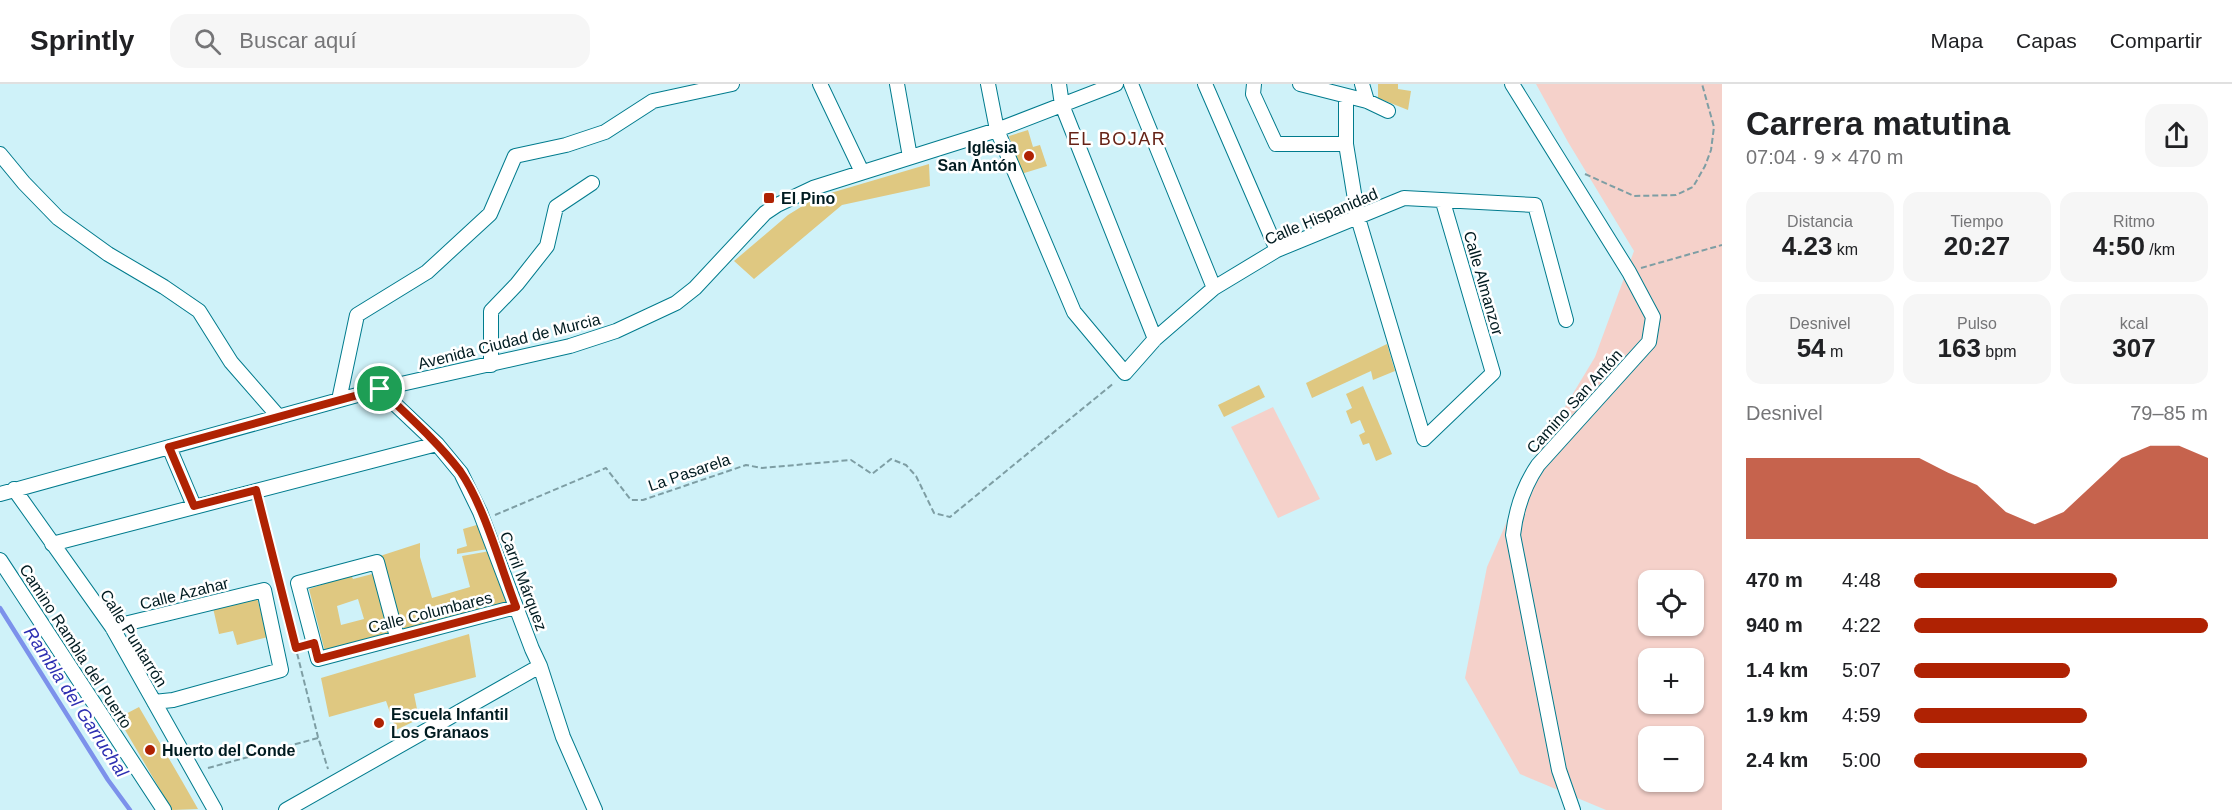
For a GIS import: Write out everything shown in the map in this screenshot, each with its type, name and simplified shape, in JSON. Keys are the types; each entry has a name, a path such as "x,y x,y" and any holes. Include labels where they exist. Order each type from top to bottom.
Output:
{"street":[{"path":"339,400 357,315 427,272 490,214 516,156 566,145 604,132 652,101 732,84"},
{"path":"820,84 862,172"},
{"path":"897,84 910,157"},
{"path":"988,84 996,129 1074,312 1125,373"},
{"path":"1059,84 1062,105 1155,339"},
{"name":"Avenida Ciudad de Murcia","path":"0,494 380,389 491,365 590,340 670,306 694,288 743,235 777,204 813,188 996,129 1116,84"},
{"path":"1131,84 1214,288"},
{"path":"1205,84 1277,250"},
{"path":"1254,84 1253,94 1276,144 1346,144"},
{"path":"1300,84 1367,102 1389,111"},
{"path":"1362,84 1367,102"},
{"name":"Camino San Antón","path":"1512,84 1629,272 1653,317 1649,342 1538,465 1528,478 1516,511 1513,535 1559,770 1573,810"},
{"path":"1346,97 1346,144 1358,218"},
{"path":"0,154 58,218 108,254 199,311 231,362 279,417"},
{"path":"491,365 491,311 517,284 547,246 556,207 592,183"},
{"name":"Calle Hispanidad","path":"1125,373 1155,339 1214,288 1277,250 1404,198 1443,202 1535,205 1566,320"},
{"name":"Calle Almanzor","path":"1358,218 1424,439 1493,373 1443,202"},
{"name":"Carril Márquez","path":"380,389 436,444 461,473 483,520 540,666 563,737 595,810"},
{"path":"52,544 436,444"},
{"path":"169,447 194,506"},
{"name":"Calle Puntarrón","path":"14,489 112,627 215,810"},
{"name":"Camino Rambla del Puerto","path":"0,560 164,810"},
{"path":"314,643 298,583 377,562 398,637"},
{"name":"Calle Azahar","path":"112,627 264,590 281,670 173,700 154,702"},
{"name":"Calle Columbares","path":"314,643 318,659 516,607"},
{"path":"286,810 540,666"}],"path":[{"path":"1561,163 1634,196 1676,195 1693,187 1705,166 1713,127 1702,84"},
{"path":"1629,272 1722,245"},
{"name":"La Pasarela","path":"483,520 606,468 631,500 643,500 746,465 762,468 851,460 872,474 891,459 906,465 916,476 934,513 950,517 1125,373"},
{"path":"256,490 318,737 333,784"},
{"path":"296,648 314,643"},
{"path":"193,772 318,737"}],"shaded area":[{"path":"1536,84 1722,84 1722,810 1606,810 1520,774 1465,678 1487,567 1536,455 1595,357 1634,251"},
{"path":"1273,407 1320,499 1278,518 1231,427"}],"building":[{"path":"1378,84 1398,84 1398,89 1411,91 1408,110 1378,98"},
{"name":"Iglesia San Antón","path":"1028,130 1033,147 1040,145 1047,166 1021,174 1009,136"},
{"path":"929,164 930,186 842,205 754,279 734,261 788,215 817,197"},
{"path":"1387,344 1395,371 1373,380 1371,371 1312,398 1306,383"},
{"path":"1259,385 1265,397 1224,417 1218,405"},
{"path":"1363,386 1392,454 1376,461 1369,443 1363,445 1359,435 1365,432 1360,420 1351,424 1346,411 1352,408 1346,394"},
{"path":"480,524 488,549 457,554 457,549 467,546 463,529"},
{"path":"420,543 420,557 432,598 470,587 462,556 490,551 508,605 403,632 380,556"},
{"path":"376,573 392,635 325,652 309,589 351,575 353,579","holes":["358,599 364,619 341,625 337,606"]},
{"path":"257,598 268,637 237,645 233,631 219,634 213,608"},
{"path":"469,634 476,677 414,694 419,719 396,730 386,701 329,717 321,678"},
{"name":"Huerto del Conde","path":"139,707 198,809 172,810 118,718"}],"waterway":[{"name":"Rambla del Garruchal","path":"0,608 108,780 130,810"}],"place":[{"name":"Iglesia San Antón","path":"1029,156"},
{"name":"El Pino","path":"769,198"},
{"name":"Escuela Infantil Los Granaos","path":"379,723"},
{"name":"Huerto del Conde","path":"150,750"}],"district":[{"name":"EL BOJAR","path":"1117,139"}],"route":[{"path":"380,389 436,444 461,473 480,512 516,607 318,659 314,643 296,648 256,490 194,506 169,447 380,389"}]}
